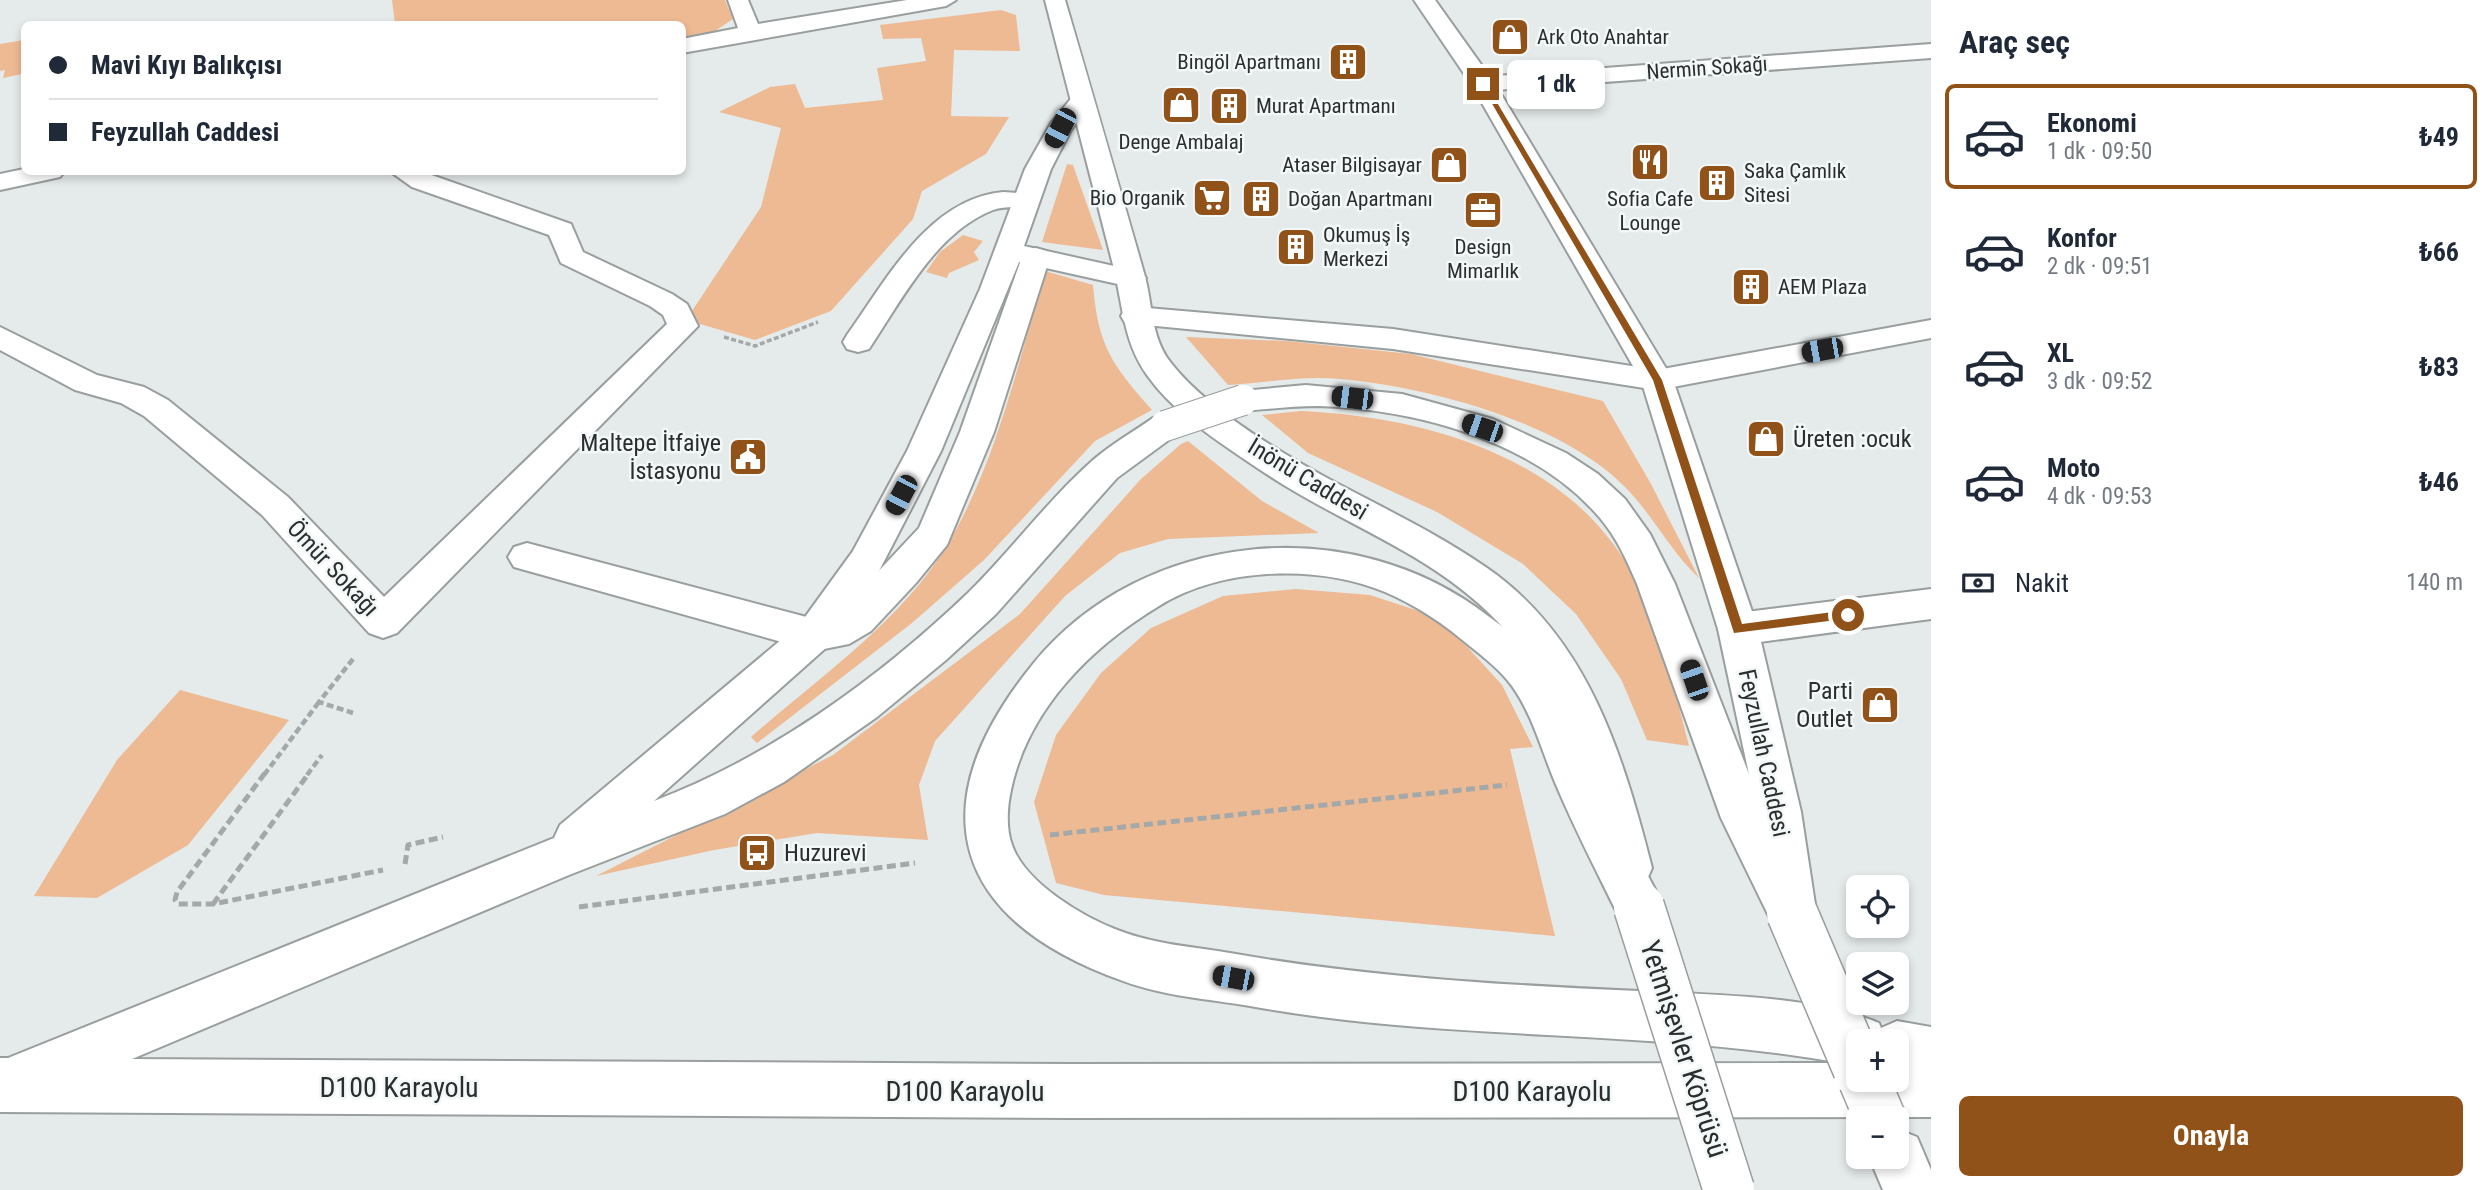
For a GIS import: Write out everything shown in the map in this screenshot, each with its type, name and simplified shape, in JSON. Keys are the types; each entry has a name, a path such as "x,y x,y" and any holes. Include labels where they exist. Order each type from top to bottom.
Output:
{"main road":[{"path":"738,0 750,32"},
{"path":"686,45 864,6 946,0"},
{"name":"İnönü Caddesi","path":"1055,0 1131,278 1136,316 1148,351 1179,392 1276,463 1321,491 1428,546 1476,581 1521,619 1562,673 1596,741 1639,907"},
{"name":"Feyzullah Caddesi","path":"1424,0 1483,84 1657,380 1738,629 1779,812 1792,913"},
{"name":"Nermin Sokağı","path":"1483,84 1931,51"},
{"path":"527,557 814,635 835,633 857,620 903,573 934,535 977,432 1021,254 1026,200 1038,169 1060,128 1082,100"},
{"path":"0,182 36,175"},
{"name":"Ömür Sokağı","path":"0,337 86,383 132,395 156,408 275,506 383,622 683,326 676,310 661,300 571,257 561,230 410,175"},
{"path":"858,342 940,233 980,205 1007,199 1026,200"},
{"path":"1021,254 1131,278"},
{"path":"553,860 814,635 866,561 924,451 995,289 1021,254"},
{"path":"1136,316 1393,339 1657,380 1931,329"},
{"path":"2,1081 709,800 769,768 834,725 932,649 982,603 1105,469 1165,426 1243,400 1326,396 1402,404 1482,428 1549,459 1582,482 1613,509 1649,566 1685,654 1739,808 1792,913 1846,1040"},
{"path":"1639,907 1581,792 1557,731 1525,672 1472,620 1433,595 1392,577 1342,565 1244,561 1189,573 1149,590 1114,611 1059,661 1031,699 1012,730 987,793 989,846 1021,898 1074,934 1126,957 1260,984 1422,1004 1751,1023 1846,1039"},
{"path":"1738,629 1931,604"},
{"name":"Yetmişevler Köprüsü","path":"1639,907 1729,1190"},
{"path":"1909,1049 1931,1053"},
{"name":"D100 Karayolu","path":"2,1081 1072,1091 1931,1090"},
{"path":"1902,1169 1912,1190"}],"path":[{"path":"383,622 319,702 177,892 175,900 178,904 212,904 404,865"},
{"path":"319,702 353,713"},
{"path":"212,904 322,755"},
{"path":"1050,835 1507,785"},
{"path":"408,845 443,837"},
{"path":"579,908 915,863"}],"shaded area":[{"path":"392,0 725,0 733,19 706,37 686,40 686,21 395,21"},
{"path":"1001,10 1016,15 1020,51 954,50 951,116 1009,117 986,154 922,191 913,219 831,311 755,340 686,320 761,207 781,128 719,112 770,87 795,84 805,108 883,100 877,68 926,61 921,38 883,39 880,25"},
{"path":"21,40 21,74 3,78 5,70 0,71 0,44"},
{"path":"1067,164 1073,165 1103,250 1042,242"},
{"path":"963,235 983,241 974,252 979,260 949,273 947,278 926,272 940,252"},
{"path":"1045,271 1093,285 1099,324 1109,354 1152,410 1095,441 984,560 912,623 757,743 751,737 882,625 906,600 946,547 963,516 992,448"},
{"path":"1186,337 1287,341 1411,354 1603,401 1651,484 1699,578 1625,487 1598,464 1530,426 1452,400 1375,383 1312,378 1228,385"},
{"path":"1301,411 1399,423 1448,435 1495,453 1538,476 1577,505 1611,541 1647,603 1661,643 1689,746 1647,740 1621,679 1576,614 1523,564 1437,512 1308,453 1262,415"},
{"path":"1188,441 1262,501 1319,533 1168,539 1120,553 1065,596 935,741 919,785 928,840 817,833 714,850 596,876 833,755 1020,614 1141,479"},
{"path":"1296,589 1370,595 1425,613 1461,640 1502,685 1533,747 1510,749 1555,936 1104,895 1056,883 1034,802 1056,735 1101,673 1151,628 1223,596"},
{"path":"180,690 289,720 188,845 97,898 34,896 117,760"}],"place":[{"name":"Ark Oto Anahtar","path":"1510,37"},
{"name":"Bingöl Apartmanı","path":"1348,62"},
{"name":"Denge Ambalaj","path":"1181,105"},
{"name":"Murat Apartmanı","path":"1229,106"},
{"name":"Sofia Cafe Lounge","path":"1650,162"},
{"name":"Ataser Bilgisayar","path":"1449,165"},
{"name":"Saka Çamlık Sitesi","path":"1717,183"},
{"name":"Bio Organik","path":"1212,198"},
{"name":"Doğan Apartmanı","path":"1261,199"},
{"name":"Design Mimarlık","path":"1483,210"},
{"name":"Okumuş İş Merkezi","path":"1296,247"},
{"name":"AEM Plaza","path":"1751,287"},
{"name":"Üreten :ocuk","path":"1766,439"},
{"name":"Maltepe İtfaiye İstasyonu","path":"748,457"},
{"name":"Parti Outlet","path":"1880,705"},
{"name":"Huzurevi","path":"757,853"}],"route":[{"path":"1483,84 1657,380 1738,629 1848,615"}]}
